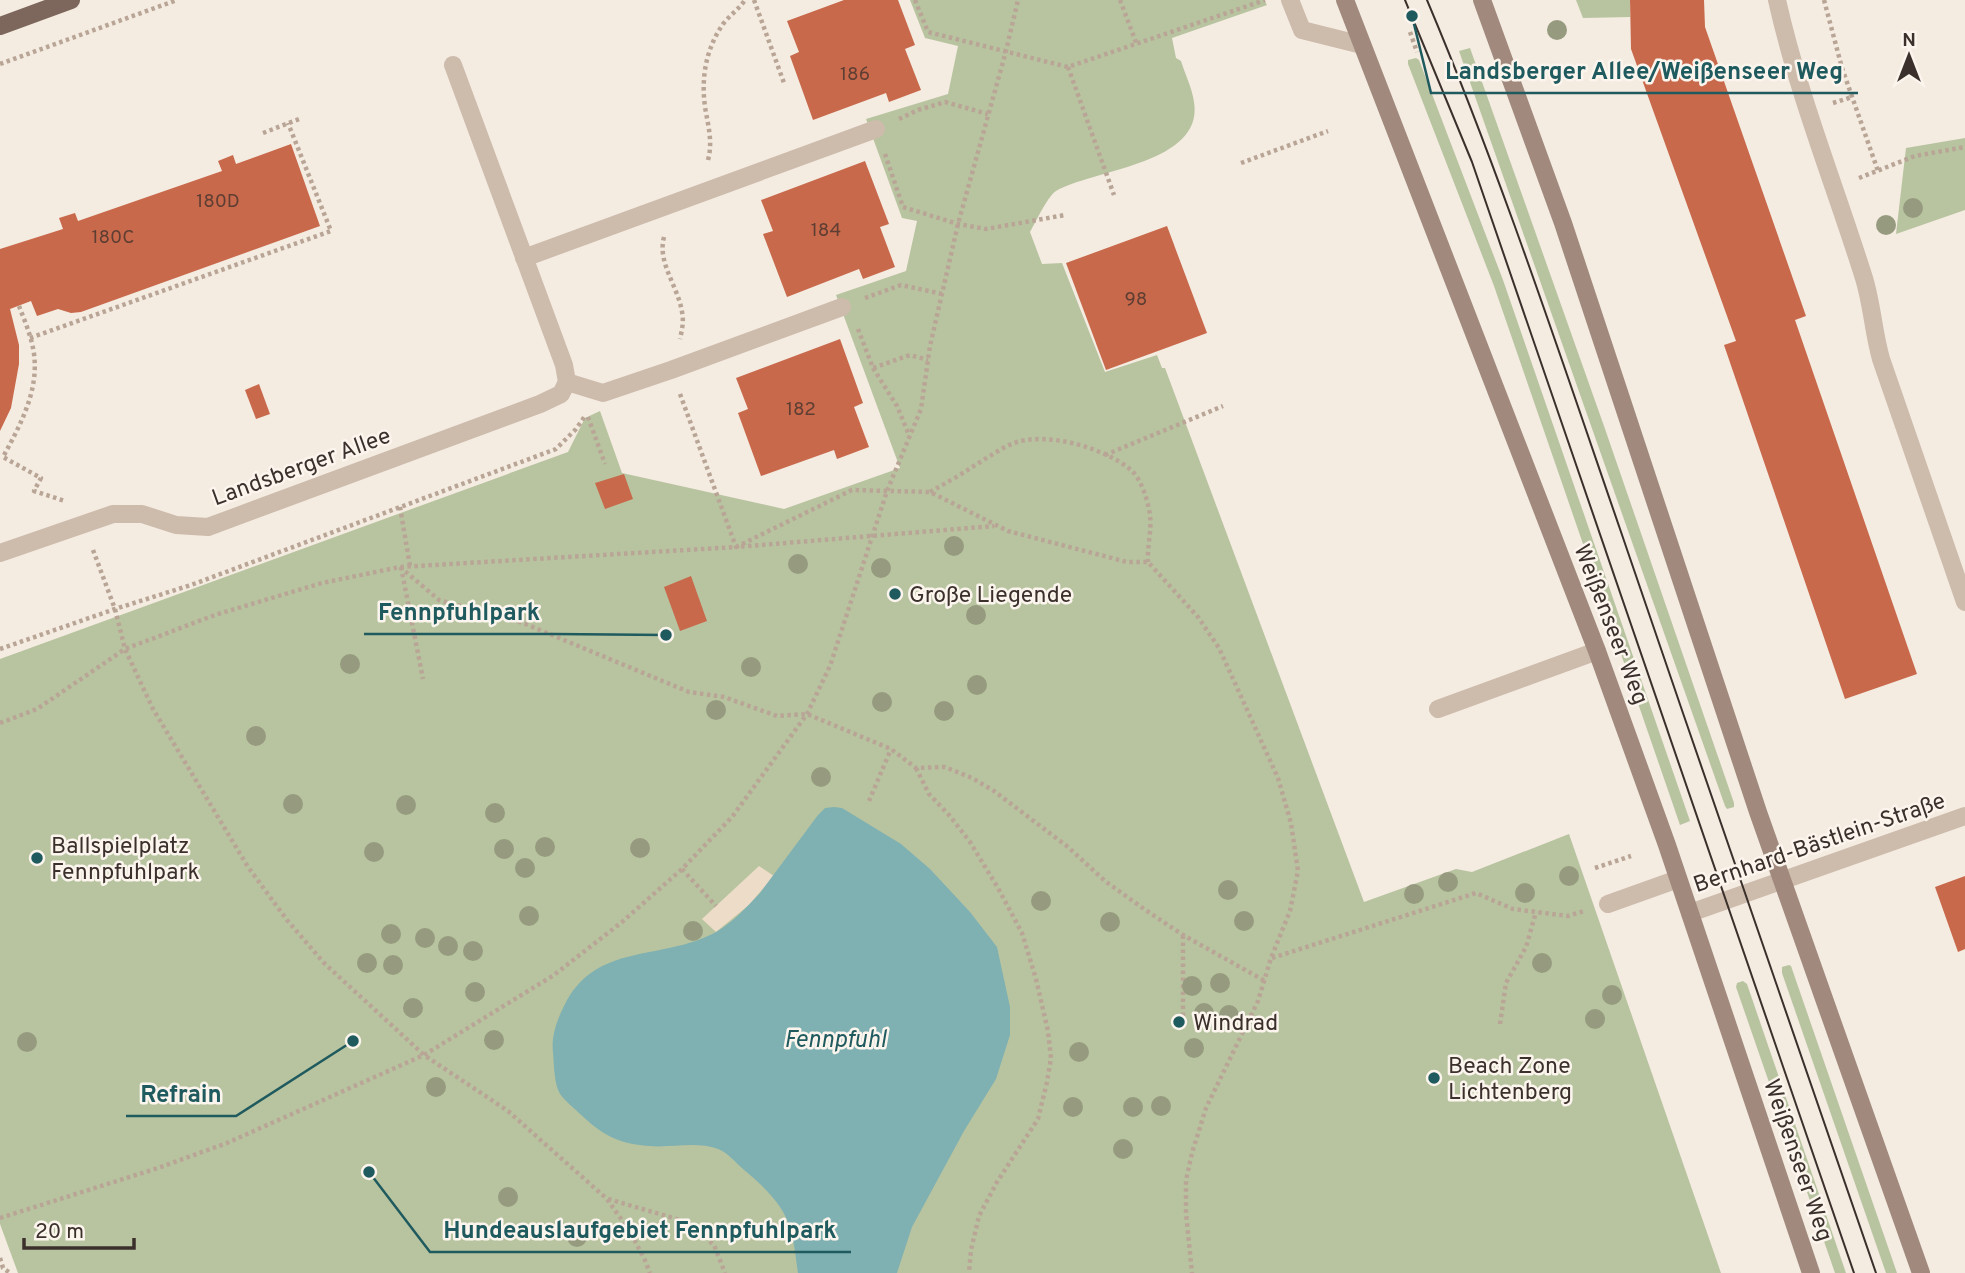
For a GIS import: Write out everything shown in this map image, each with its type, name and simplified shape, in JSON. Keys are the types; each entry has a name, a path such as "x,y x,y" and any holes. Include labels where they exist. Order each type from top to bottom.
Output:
{"main road":[{"path":"0,26 71,0"},
{"name":"Weißenseer Weg","path":"1345,0 1597,651 1690,913 1811,1273"},
{"path":"1482,0 1563,222 1782,880 1921,1273"}],"street":[{"path":"1290,0 1302,30 1362,45"},
{"path":"1777,0 1787,45 1864,279 1878,349 1965,602"},
{"path":"453,65 564,365 567,382 603,393 846,306"},
{"path":"524,258 876,129"},
{"name":"Landsberger Allee","path":"0,553 113,514 142,514 176,525 208,527 540,404 561,394 567,382"},
{"path":"1438,709 1597,651"},
{"name":"Bernhard-Bästlein-Straße","path":"1690,913 1965,816"},
{"path":"1608,904 1678,879"}],"path":[{"path":"0,64 177,0"},
{"path":"736,547 671,370 680,343 683,322 677,295 663,259 662,247 674,213 696,184 706,166 711,149 703,90 708,56 725,21 745,0"},
{"path":"754,0 784,83"},
{"path":"915,0 928,32 1068,67 1266,0"},
{"path":"0,1218 227,1143 424,1055 554,975 622,922 682,869 733,817 807,714 830,666 887,491 920,409 958,224 1018,0"},
{"path":"1121,0 1137,45"},
{"path":"1824,0 1842,68 1878,171"},
{"path":"1410,32 1417,52"},
{"path":"1068,67 1114,195"},
{"path":"988,114 944,103 918,110 876,129 903,207 958,224 986,229 1065,215"},
{"path":"263,133 302,118"},
{"path":"30,338 331,231 288,123"},
{"path":"1241,163 1328,131"},
{"path":"1834,187 1915,156 1965,147"},
{"path":"910,436 897,406 873,368 846,306 901,285 942,294"},
{"path":"19,306 34,351 34,379 29,404 20,426 1,456 41,478 34,491 70,503 115,609 125,649 153,709 248,867 287,920 324,963 424,1055 508,1111 607,1199 629,1230 650,1273"},
{"path":"873,368 910,355 928,360"},
{"path":"1105,454 1223,406"},
{"path":"0,649 191,585 556,449 576,429 587,413 604,464"},
{"path":"930,492 1017,442 1044,438 1072,443 1105,454 1133,471 1141,485 1149,511 1151,538 1148,562"},
{"path":"736,547 852,490 930,492 1008,531 1127,562 1148,562 1198,617 1219,648 1278,778 1291,822 1298,871 1290,911 1271,958 1258,1001 1206,1108 1192,1153 1186,1180 1186,1213 1192,1273"},
{"path":"400,507 410,566"},
{"path":"0,723 37,709 125,649 215,615 322,583 400,566 736,547 997,526"},
{"path":"400,566 439,600 523,623 689,692 724,697 777,716 807,714 891,749 916,768 929,794 970,842 1022,933 1036,979 1051,1058 1038,1119 997,1182 979,1216 969,1273"},
{"path":"400,566 423,678"},
{"path":"869,801 891,749"},
{"path":"916,768 945,767 994,790 1068,847 1105,881 1144,909 1265,981"},
{"path":"1595,868 1631,856"},
{"path":"682,869 716,906"},
{"path":"1271,958 1476,893 1513,909 1568,916 1608,904"},
{"path":"1500,1024 1506,983 1526,947 1536,912"},
{"path":"1182,1023 1183,934"},
{"path":"607,1199 687,1222 714,1245 725,1273"},
{"path":"0,1258 3,1268 10,1273"}],"green space":[{"path":"910,0 1264,0 1267,5 1172,38 1176,58 1181,61 1194,102 1192,123 1182,139 1165,152 1143,162 1073,183 1056,191 1045,204 1030,232 1042,264 1062,263 1105,372 1157,355 1162,368 1165,368 1364,902 1456,869 1472,872 1569,834 1721,1273 18,1273 0,1224 0,659 568,452 585,418 600,411 622,473 784,509 900,468 836,295 906,271 917,221 902,218 866,119 948,94 958,46 925,38"},
{"path":"1576,0 1630,0 1630,17 1583,18"},
{"path":"1470,48 1604,426 1734,807 1727,809 1725,806 1459,51"},
{"path":"1416,58 1503,280 1690,821 1680,825 1494,286 1408,64 1408,60"},
{"path":"1965,138 1965,210 1896,234 1906,148"},
{"path":"1789,965 1897,1273 1886,1273 1782,973 1782,967"},
{"path":"1743,981 1747,984 1846,1273 1835,1273 1736,987 1737,983"}],"shaded area":[{"path":"759,866 774,876 749,905 716,932 702,919"}],"water":[{"name":"Fennpfuhl","path":"825,808 842,808 901,844 930,869 970,912 997,947 1010,1007 1010,1035 996,1079 964,1131 912,1227 897,1273 798,1273 791,1230 780,1207 763,1186 728,1155 710,1147 649,1146 611,1137 562,1097 555,1074 555,1029 564,1006 577,985 594,971 612,962 695,941 722,928 760,893 818,815"}],"building":[{"path":"844,0 898,0 915,45 905,49 921,90 889,102 886,93 813,120 790,56 799,52 787,21"},
{"path":"1630,0 1704,0 1705,27 1806,316 1795,320 1917,674 1845,699 1724,345 1736,341 1631,49"},
{"path":"291,144 320,226 81,312 71,313 58,309 37,316 31,301 10,309 19,345 19,364 11,408 0,431 0,249 63,229 59,218 75,213 78,221 222,171 218,161 233,155 236,164"},
{"path":"865,161 889,224 880,227 895,267 863,279 859,269 787,297 763,234 773,231 761,200"},
{"path":"1167,226 1207,333 1106,370 1066,263"},
{"path":"840,339 863,403 854,407 869,447 837,459 834,450 761,476 738,413 748,409 736,378"},
{"path":"259,384 270,414 256,419 245,390"},
{"path":"624,474 633,499 605,509 595,483"},
{"path":"691,576 707,621 680,631 664,587"},
{"path":"1965,876 1965,949 1958,952 1935,887"}],"tram line":[{"path":"1405,0 1472,162 1854,1273"},
{"path":"1427,0 1528,263 1876,1273"}],"place":[{"name":"Landsberger Allee/Weißenseer Weg","path":"1412,16"},
{"name":"Große Liegende","path":"895,594"},
{"name":"Fennpfuhlpark","path":"666,635"},
{"name":"Ballspielplatz Fennpfuhlpark","path":"37,858"},
{"name":"Windrad","path":"1179,1022"},
{"name":"Refrain","path":"353,1041"},
{"name":"Beach Zone Lichtenberg","path":"1434,1078"},
{"name":"Hundeauslaufgebiet Fennpfuhlpark","path":"369,1172"}]}
